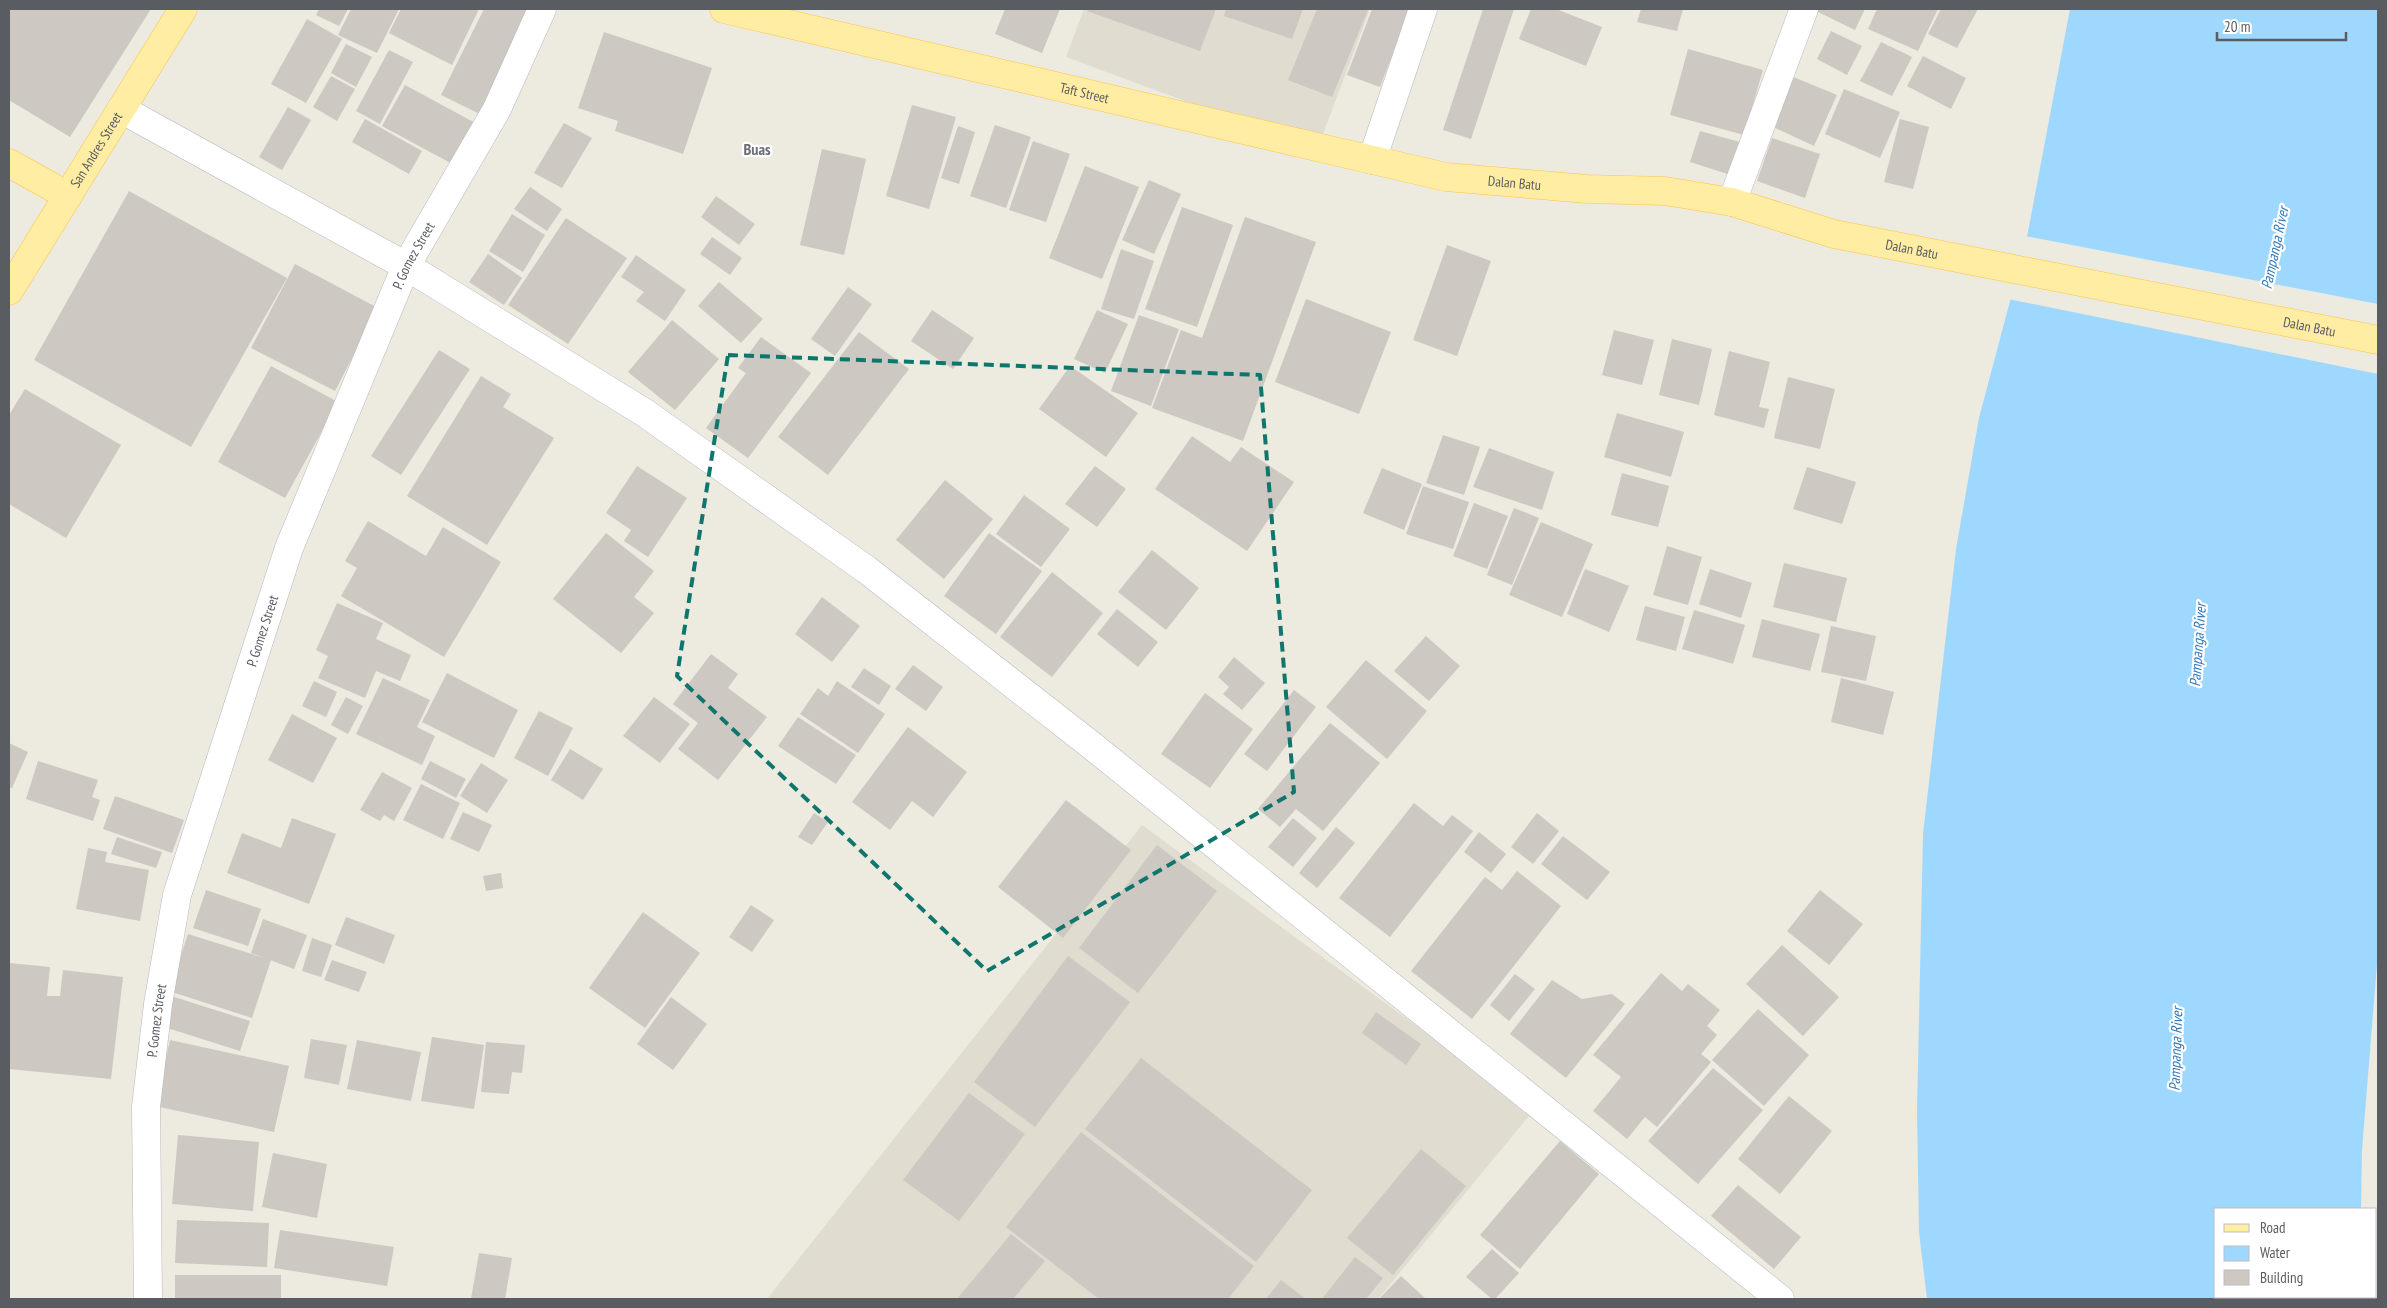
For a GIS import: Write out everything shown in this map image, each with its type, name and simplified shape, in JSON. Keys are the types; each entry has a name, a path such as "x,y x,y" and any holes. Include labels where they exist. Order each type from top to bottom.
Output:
{"main road":[{"name":"San Andres Street","path":"9,291 183,9"},
{"name":"Taft Street","path":"724,9 1446,177"},
{"path":"9,164 68,196"},
{"name":"Dalan Batu","path":"1446,177 1587,189 1666,191 1732,202 1834,234 2378,340"}],"street":[{"name":"P. Gomez Street","path":"148,1299 146,1107 158,1004 177,895 289,548 406,266 497,109 542,9"},
{"path":"1372,160 1423,9"},
{"path":"1732,202 1804,9"},
{"path":"121,109 406,266 645,413 868,570 1107,758 1780,1299"}],"highlighted area":[{"path":"728,355 1260,375 1294,792 987,971 677,676"}],"shaded area":[{"path":"1084,9 1370,9 1317,150 1066,57"},
{"path":"1142,825 1533,1111 1378,1299 767,1299"}],"water":[{"name":"Pampanga River","path":"2070,9 2378,9 2378,952 2362,1150 2361,1208 2214,1208 2214,1298 2361,1299 1927,1299 1919,1232 1917,1111 1923,834 1956,549 1979,418 2027,237"}],"pier":[{"path":"2025,236 2378,304 2378,374 2008,299"}],"building":[{"path":"9,9 151,9 70,137 9,100"},
{"path":"319,9 348,9 339,26 316,15"},
{"path":"351,9 399,9 377,53 338,35"},
{"path":"401,9 479,9 452,65 389,33"},
{"path":"484,9 530,9 486,117 441,95"},
{"path":"1005,9 1060,9 1042,53 995,34"},
{"path":"1088,9 1216,9 1200,51 1087,11"},
{"path":"1226,9 1303,9 1292,39 1224,16"},
{"path":"1317,9 1368,10 1332,97 1288,80"},
{"path":"1372,9 1410,9 1380,87 1347,75"},
{"path":"1483,9 1514,9 1471,139 1443,130"},
{"path":"1531,9 1556,9 1602,27 1586,66 1519,39"},
{"path":"1641,9 1683,9 1677,31 1637,22"},
{"path":"1812,9 1865,9 1855,30"},
{"path":"1877,9 1938,9 1918,51 1868,29"},
{"path":"1941,9 1978,9 1957,48 1928,34"},
{"path":"307,19 342,39 306,103 271,84"},
{"path":"1831,31 1862,46 1847,75 1817,59"},
{"path":"604,32 712,68 683,154 615,131 618,121 578,108"},
{"path":"1881,42 1912,57 1892,96 1860,81"},
{"path":"346,44 372,57 356,87 331,73"},
{"path":"1688,49 1763,70 1744,135 1670,115"},
{"path":"389,50 413,62 380,124 356,111"},
{"path":"1923,56 1966,78 1951,109 1907,86"},
{"path":"331,76 355,89 337,121 313,107"},
{"path":"1791,76 1837,95 1814,146 1769,125"},
{"path":"405,85 479,125 456,166 382,126"},
{"path":"1844,89 1900,112 1880,158 1825,134"},
{"path":"912,105 956,117 929,209 886,196"},
{"path":"288,107 311,120 282,170 259,157"},
{"path":"365,119 422,151 409,174 352,142"},
{"path":"1900,119 1929,127 1913,189 1884,182"},
{"path":"564,123 592,138 562,188 534,173"},
{"path":"995,125 1031,137 1006,208 970,196"},
{"path":"958,126 975,132 959,184 941,178"},
{"path":"1700,131 1747,144 1737,177 1690,162"},
{"path":"1772,138 1820,154 1805,198 1757,181"},
{"path":"1033,141 1070,154 1046,222 1009,210"},
{"path":"822,149 866,159 844,255 800,245"},
{"path":"1085,166 1139,187 1102,279 1049,258"},
{"path":"1149,180 1181,194 1154,254 1122,240"},
{"path":"530,187 562,209 547,231 514,209"},
{"path":"129,191 287,278 191,447 34,360"},
{"path":"716,196 755,224 739,245 701,217"},
{"path":"1182,207 1233,225 1197,327 1145,309"},
{"path":"512,214 545,235 523,272 489,251"},
{"path":"1245,217 1316,242 1243,441 1152,408 1181,330 1202,338"},
{"path":"566,218 627,258 568,344 508,305"},
{"path":"712,237 742,258 730,275 700,254"},
{"path":"1447,245 1491,261 1457,356 1413,340"},
{"path":"1121,249 1154,261 1134,319 1101,309"},
{"path":"488,254 522,278 504,305 469,282"},
{"path":"636,255 686,290 665,321 636,301 644,292 621,277"},
{"path":"295,264 378,308 335,391 251,348"},
{"path":"719,282 763,319 741,343 698,306"},
{"path":"848,287 872,304 835,356 811,339"},
{"path":"1306,299 1391,332 1359,414 1275,382"},
{"path":"932,310 974,338 953,369 911,341"},
{"path":"1097,310 1128,324 1105,373 1074,359"},
{"path":"1139,315 1179,329 1151,406 1111,391"},
{"path":"672,320 719,359 675,410 628,372"},
{"path":"1614,330 1654,340 1642,385 1602,375"},
{"path":"859,332 909,369 828,475 778,437"},
{"path":"761,337 811,373 748,458 706,428 746,373 738,368"},
{"path":"1672,339 1712,349 1699,405 1659,395"},
{"path":"439,350 470,369 401,475 371,456"},
{"path":"1729,351 1770,362 1759,407 1769,409 1764,428 1714,415"},
{"path":"271,366 338,402 285,498 218,462"},
{"path":"1070,366 1138,413 1106,457 1039,409"},
{"path":"481,376 511,394 503,407 554,438 487,545 407,496"},
{"path":"1788,377 1835,389 1820,449 1774,438"},
{"path":"25,389 121,445 66,538 9,504 9,415"},
{"path":"1617,413 1684,432 1671,477 1604,457"},
{"path":"1443,435 1480,447 1464,495 1426,483"},
{"path":"1192,436 1230,462 1241,447 1294,482 1247,551 1155,489"},
{"path":"1489,448 1554,472 1542,510 1473,487"},
{"path":"637,466 687,498 648,557 624,541 631,530 606,513"},
{"path":"1095,466 1126,489 1097,527 1065,504"},
{"path":"1807,467 1856,482 1842,524 1793,509"},
{"path":"1382,468 1422,484 1404,530 1363,513"},
{"path":"1622,473 1669,486 1658,527 1611,515"},
{"path":"945,480 993,519 944,579 896,540"},
{"path":"1423,486 1469,502 1453,549 1406,534"},
{"path":"1024,495 1070,529 1041,567 996,534"},
{"path":"1474,503 1508,516 1487,569 1453,556"},
{"path":"1514,508 1539,518 1512,585 1487,575"},
{"path":"368,521 426,556 443,527 501,562 444,657 341,596 357,568 345,561"},
{"path":"1541,522 1593,544 1562,617 1509,595"},
{"path":"606,533 654,571 634,597 654,613 621,653 553,599"},
{"path":"989,533 1042,571 996,634 944,596"},
{"path":"1667,546 1702,557 1688,605 1653,595"},
{"path":"1152,550 1199,588 1166,630 1118,592"},
{"path":"1784,563 1847,578 1836,622 1773,607"},
{"path":"1585,569 1629,586 1609,632 1567,614"},
{"path":"1710,569 1752,583 1741,618 1699,604"},
{"path":"1052,572 1103,613 1052,677 1000,637"},
{"path":"822,597 860,626 832,662 795,634"},
{"path":"337,603 383,623 376,639 411,655 400,681 376,671 365,698 318,678 328,656 316,650"},
{"path":"1645,606 1685,617 1676,651 1636,640"},
{"path":"1117,609 1158,642 1138,667 1097,634"},
{"path":"1694,610 1745,625 1733,664 1682,649"},
{"path":"1762,619 1820,634 1810,671 1752,657"},
{"path":"1831,626 1876,636 1866,681 1821,672"},
{"path":"1426,636 1460,666 1429,701 1394,671"},
{"path":"711,654 738,674 728,688 767,717 718,780 678,749 698,723 673,704"},
{"path":"1234,657 1265,683 1242,710 1223,694 1229,687 1218,677"},
{"path":"1366,660 1427,711 1387,759 1326,707"},
{"path":"913,665 943,687 926,711 895,689"},
{"path":"864,668 891,686 879,705 851,687"},
{"path":"447,673 518,710 494,758 422,722"},
{"path":"383,678 430,700 417,727 435,736 422,765 356,734"},
{"path":"1841,678 1894,692 1883,735 1831,722"},
{"path":"314,681 337,692 326,717 302,706"},
{"path":"837,681 885,714 858,753 800,714 818,688 828,696"},
{"path":"1294,690 1316,707 1267,771 1244,754"},
{"path":"1205,693 1253,729 1210,788 1161,754"},
{"path":"346,697 363,706 348,734 331,725"},
{"path":"654,697 690,724 660,763 623,736"},
{"path":"539,711 573,728 548,776 514,758"},
{"path":"292,714 337,738 313,783 268,760"},
{"path":"798,717 856,755 836,784 778,746"},
{"path":"1330,723 1380,763 1323,831 1296,809 1280,827 1258,809"},
{"path":"908,727 967,772 933,817 912,801 890,830 852,802"},
{"path":"9,743 28,752 12,788 9,787"},
{"path":"570,749 603,769 583,800 551,780"},
{"path":"38,761 98,780 92,797 100,800 93,821 26,799"},
{"path":"430,761 466,779 456,798 421,779"},
{"path":"481,763 508,780 487,813 460,796"},
{"path":"382,772 412,788 394,821 384,815 380,821 360,810"},
{"path":"421,784 460,803 443,839 403,820"},
{"path":"115,796 184,820 172,853 103,829"},
{"path":"1066,800 1131,850 1063,938 998,887"},
{"path":"1414,803 1443,826 1452,815 1473,831 1390,937 1339,898"},
{"path":"463,812 492,825 479,852 450,839"},
{"path":"814,813 828,822 812,845 798,837"},
{"path":"1537,813 1559,831 1533,864 1511,847"},
{"path":"292,818 336,834 309,904 227,873 242,833 281,848"},
{"path":"1293,818 1317,838 1293,867 1268,847"},
{"path":"1336,827 1355,843 1317,888 1299,873"},
{"path":"1479,832 1506,854 1491,873 1464,852"},
{"path":"1563,836 1610,872 1587,900 1541,864"},
{"path":"117,837 162,852 156,868 111,854"},
{"path":"1157,845 1217,891 1138,993 1079,948"},
{"path":"88,848 107,852 105,862 149,870 140,921 76,909"},
{"path":"1517,871 1561,906 1472,1019 1411,971 1485,877 1502,890"},
{"path":"501,873 503,888 486,891 483,876"},
{"path":"206,890 261,909 248,946 193,928"},
{"path":"1820,890 1863,924 1829,965 1787,931"},
{"path":"751,905 774,920 752,952 729,937"},
{"path":"643,912 700,953 645,1028 589,988"},
{"path":"346,917 395,935 384,964 335,945"},
{"path":"263,919 307,935 294,969 251,953"},
{"path":"188,934 271,960 252,1018 169,991"},
{"path":"312,938 332,945 321,977 302,971"},
{"path":"1782,945 1839,997 1803,1036 1746,984"},
{"path":"1068,956 1130,1002 1035,1127 974,1082"},
{"path":"332,960 367,972 359,992 324,980"},
{"path":"9,963 50,967 47,996 60,996 63,970 123,977 111,1079 9,1069"},
{"path":"1661,973 1682,991 1688,984 1720,1010 1707,1026 1717,1035 1701,1054 1711,1062 1657,1127 1645,1117 1627,1139 1593,1111 1621,1077 1593,1055"},
{"path":"1515,974 1535,989 1509,1021 1490,1005"},
{"path":"1552,980 1582,999 1612,994 1625,1004 1566,1078 1510,1034"},
{"path":"168,995 250,1021 240,1051 158,1025"},
{"path":"671,997 707,1024 673,1070 637,1044"},
{"path":"1758,1009 1809,1055 1764,1106 1712,1060"},
{"path":"1376,1012 1421,1044 1406,1065 1362,1033"},
{"path":"432,1037 484,1045 474,1109 421,1101"},
{"path":"311,1039 347,1045 339,1085 304,1078"},
{"path":"170,1040 289,1066 274,1132 155,1106"},
{"path":"357,1040 421,1052 411,1101 347,1089"},
{"path":"486,1042 525,1045 522,1073 512,1072 509,1094 481,1092"},
{"path":"1141,1058 1312,1190 1256,1262 1085,1129"},
{"path":"1713,1068 1763,1110 1698,1184 1648,1141"},
{"path":"969,1093 1025,1134 959,1221 903,1180"},
{"path":"1789,1096 1832,1131 1780,1194 1738,1159"},
{"path":"1081,1132 1254,1266 1228,1299 1099,1299 1006,1227"},
{"path":"178,1135 259,1142 253,1211 172,1204"},
{"path":"1560,1141 1599,1174 1520,1269 1480,1235"},
{"path":"1421,1149 1466,1186 1393,1275 1347,1238"},
{"path":"273,1153 327,1164 317,1218 262,1207"},
{"path":"1738,1185 1801,1237 1774,1269 1711,1216"},
{"path":"177,1220 269,1223 267,1267 175,1263"},
{"path":"280,1230 394,1247 387,1286 274,1268"},
{"path":"1011,1234 1045,1261 1013,1299 957,1299"},
{"path":"1492,1249 1519,1273 1495,1299 1492,1299 1466,1277"},
{"path":"479,1253 512,1258 505,1299 471,1299"},
{"path":"1355,1257 1383,1278 1366,1299 1322,1299"},
{"path":"175,1275 281,1275 281,1299 175,1299"},
{"path":"1401,1276 1426,1299 1379,1299"},
{"path":"1281,1280 1306,1299 1266,1299"}],"district":[{"name":"Buas","path":"757,149"}]}
